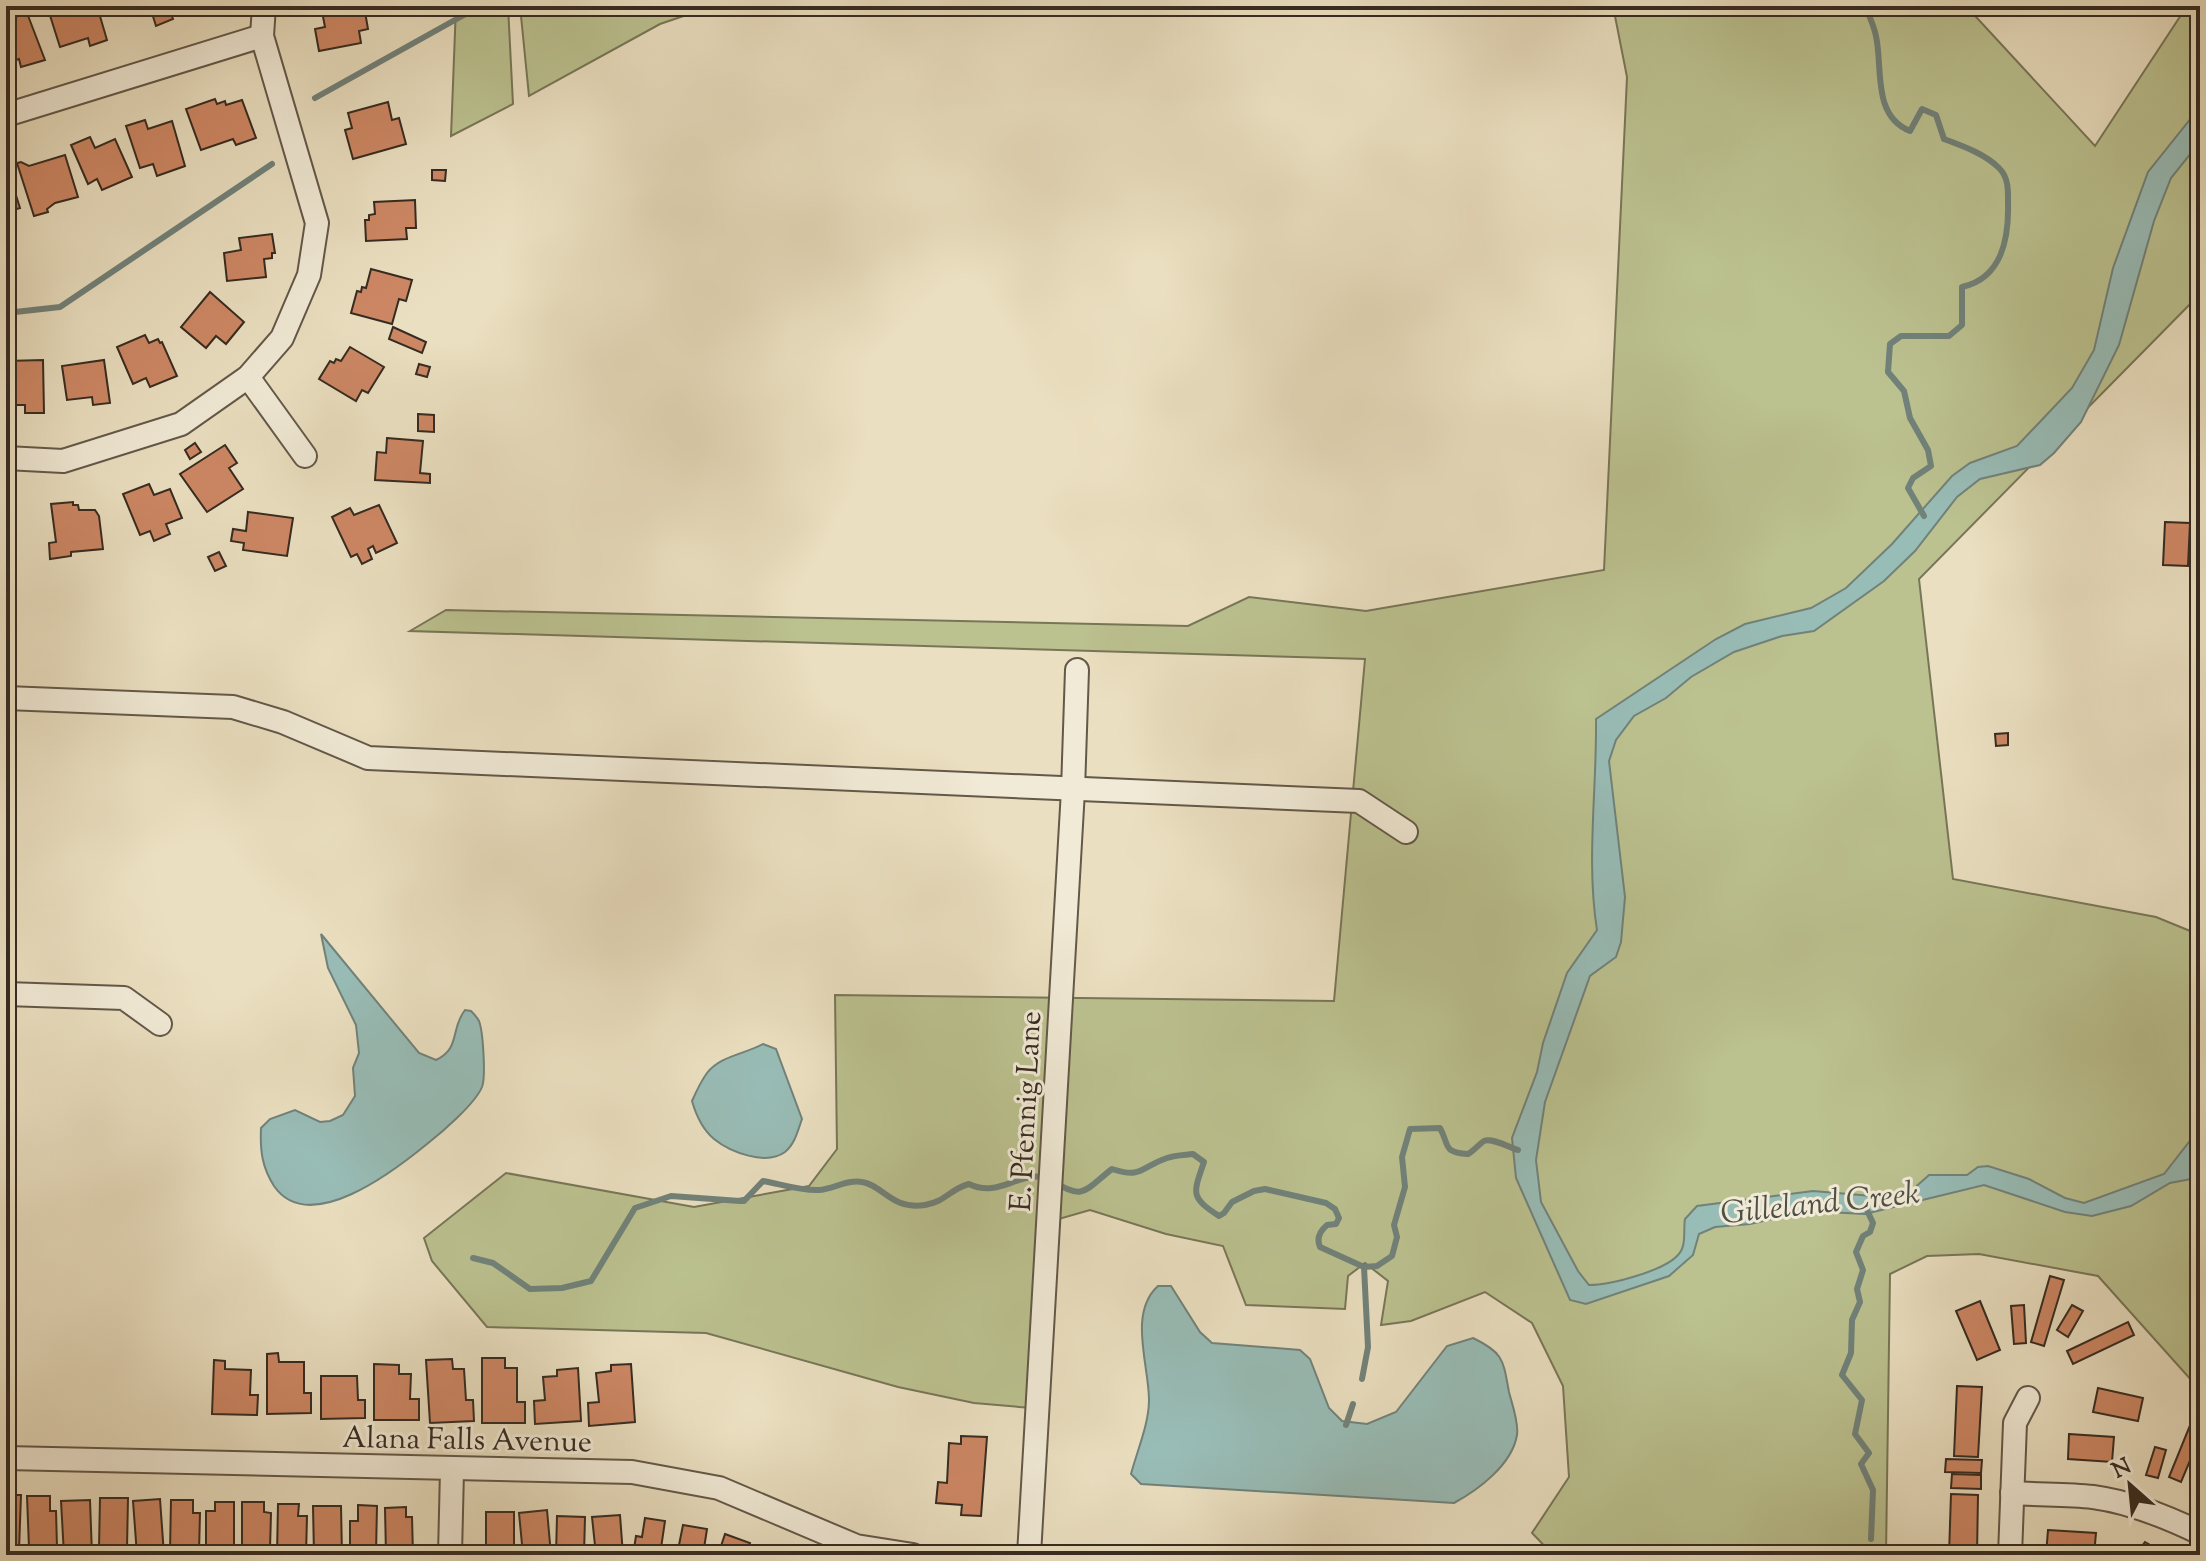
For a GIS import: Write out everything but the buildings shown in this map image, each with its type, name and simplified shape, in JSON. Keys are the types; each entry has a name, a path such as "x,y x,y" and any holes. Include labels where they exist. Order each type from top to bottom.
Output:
{"street":[{"path":"6,458 63,461 181,424 248,377 282,338 309,275 317,223 262,36 264,6"},
{"path":"6,115 262,36"},
{"path":"248,377 305,456"},
{"name":"E. Pfennig Lane","path":"1029,1555 1073,790 1077,670"},
{"path":"6,698 233,707 283,722 368,758 1359,801 1406,832"},
{"path":"6,994 124,998 160,1024"},
{"path":"2010,1555 2015,1423 2028,1398"},
{"name":"Alana Falls Avenue","path":"6,1458 632,1472 719,1488 856,1551 913,1555"},
{"path":"450,1555 452,1470"},
{"path":"2012,1493 2094,1497 2127,1504 2200,1533"}],"green space":[{"path":"456,6 508,6 513,104 451,136"},
{"path":"520,6 713,6 660,24 529,96"},
{"path":"1613,6 1966,6 2095,146 2187,6 2200,6 2200,294 1919,579 1953,879 2156,917 2200,935 2200,1390 2098,1276 1979,1254 1927,1256 1890,1274 1886,1555 1553,1555 1532,1533 1569,1477 1563,1386 1532,1323 1485,1292 1411,1321 1381,1325 1388,1281 1365,1263 1348,1276 1345,1309 1246,1305 1223,1246 1166,1234 1090,1210 1055,1220 1031,1408 974,1403 898,1387 706,1333 487,1327 432,1261 424,1238 506,1173 694,1207 809,1186 837,1149 835,995 1334,1001 1365,659 410,631 446,610 1188,626 1249,597 1366,611 1604,570 1627,77"}],"water":[{"name":"Gilleland Creek","path":"2200,111 2200,142 2171,178 2154,221 2119,345 2081,422 2054,453 2040,465 1980,479 1957,497 1915,551 1884,581 1814,631 1782,636 1734,652 1691,677 1666,698 1634,716 1616,740 1609,761 1625,897 1621,942 1616,957 1590,976 1545,1102 1536,1160 1541,1202 1578,1271 1589,1285 1636,1276 1671,1261 1683,1247 1685,1219 1697,1206 1813,1191 1884,1197 1911,1191 1929,1175 1967,1175 1978,1167 1988,1166 2029,1179 2065,1198 2084,1203 2164,1174 2200,1128 2200,1168 2191,1179 2170,1183 2131,1206 2092,1216 2065,1212 1984,1185 1865,1214 1807,1211 1750,1224 1715,1227 1699,1234 1693,1255 1669,1276 1586,1304 1570,1300 1516,1178 1512,1138 1537,1072 1543,1043 1567,973 1597,930 1592,878 1596,719 1716,639 1745,624 1811,608 1846,588 1892,544 1952,476 1970,463 2017,446 2072,388 2094,350 2113,268 2148,172"},
{"path":"321,934 419,1053 436,1060 444,1055 452,1044 460,1017 465,1010 471,1011 480,1026 484,1074 482,1087 472,1102 449,1126 412,1156 351,1194 308,1205 289,1200 274,1186 263,1158 261,1128 270,1119 295,1110 320,1122 330,1121 343,1115 355,1096 353,1068 359,1053 356,1025 328,968"},
{"path":"763,1044 776,1049 802,1119 788,1149 768,1158 738,1153 714,1139 700,1122 692,1101 712,1067"},
{"path":"1158,1286 1171,1286 1200,1332 1212,1343 1300,1350 1310,1359 1329,1408 1342,1421 1367,1424 1396,1412 1447,1346 1473,1338 1491,1348 1503,1365 1517,1425 1514,1446 1493,1475 1454,1503 1141,1484 1131,1474 1145,1428 1149,1400 1142,1325 1149,1297"}],"waterway":[{"path":"315,98 480,6"},
{"path":"1865,6 1876,36 1881,90 1890,114 1898,124 1910,131 1922,109 1936,115 1944,139 1993,163 2005,176 2008,189 2007,230 2000,255 1986,275 1962,287 1962,325 1949,336 1901,336 1890,344 1888,372 1904,391 1910,418 1928,450 1931,466 1913,478 1908,488 1924,516"},
{"path":"6,313 60,307 272,164"},
{"path":"1055,1182 1079,1192 1091,1187 1112,1169 1136,1172 1170,1157 1193,1154 1204,1162 1196,1194 1219,1216 1232,1202 1265,1189 1326,1203 1335,1209 1339,1218 1336,1224 1327,1225 1321,1232 1320,1247 1364,1267 1377,1266 1392,1256 1397,1237 1394,1225 1405,1187 1402,1157 1410,1129 1440,1128 1448,1147 1454,1152 1468,1154 1487,1140 1518,1150"},
{"path":"473,1258 493,1263 530,1289 562,1288 591,1281 635,1208 671,1196 744,1201 763,1181 812,1190 857,1181 913,1206 938,1201 969,1184 989,1188 1025,1178 1045,1177"},
{"name":"Gilleland Creek","path":"1865,1206 1873,1223 1856,1252 1863,1270 1857,1289 1860,1302 1852,1320 1851,1353 1842,1375 1862,1400 1855,1434 1869,1453 1861,1464 1873,1490 1871,1539"},
{"path":"1362,1379 1368,1347 1364,1267"},
{"path":"1346,1425 1353,1404"}]}
